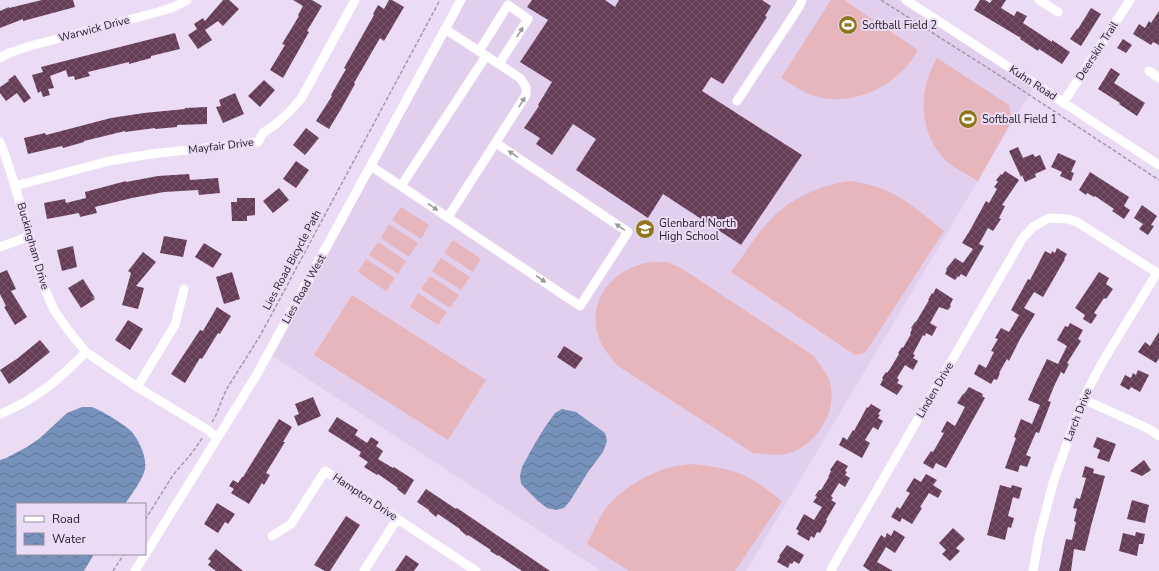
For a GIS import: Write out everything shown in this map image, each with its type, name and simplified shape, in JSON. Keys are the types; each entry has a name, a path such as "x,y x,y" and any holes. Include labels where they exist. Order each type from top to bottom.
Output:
{"street":[{"name":"Warwick Drive","path":"0,58 9,53 30,46 158,12 174,7 187,0"},
{"name":"Mayfair Drive","path":"15,186 109,161 151,154 258,142 263,133 289,112 305,92 355,0"},
{"name":"Lies Road West","path":"146,553 257,374 461,0"},
{"path":"737,101 802,0"},
{"name":"Kuhn Road","path":"906,0 1159,165"},
{"path":"1039,0 1058,12"},
{"name":"Deerskin Trail","path":"1063,103 1130,0"},
{"path":"400,186 483,53 510,2 528,19 499,64"},
{"path":"445,29 520,78 526,87 526,95 448,217"},
{"path":"1149,71 1159,78"},
{"name":"Buckingham Drive","path":"0,142 15,186 48,298 60,319 86,352 208,430 217,438"},
{"path":"371,166 580,306 628,232 496,143"},
{"name":"Linden Drive","path":"831,571 1028,231 1049,218 1068,219 1077,222 1158,274"},
{"path":"0,247 30,236"},
{"name":"Larch Drive","path":"1033,571 1039,537 1054,480 1083,399 1103,361 1158,274"},
{"path":"137,386 175,325 184,289"},
{"path":"0,414 33,398 48,388 86,352"},
{"path":"1083,399 1149,429 1159,436"},
{"name":"Hampton Drive","path":"272,536 291,524 325,470 476,571"},
{"path":"364,571 397,519"},
{"name":"Lies Road West","path":"135,571 145,555"}],"path":[{"name":"Lies Road Bicycle Path","path":"146,518 173,475 192,453 208,430 226,390 260,337 440,0"},
{"path":"881,0 1159,180"},
{"path":"113,571 123,555"}],"shaded area":[{"name":"Glenbard North High School","path":"466,0 898,0 1033,88 746,571 601,571 273,356"},
{"name":"Softball Field 2","path":"831,0 844,0 918,50 906,67 893,79 875,90 843,99 816,97 781,78"},
{"name":"Softball Field 1","path":"937,58 1009,105 1012,120 978,181 954,167 945,159 931,140 927,128 924,117 924,93 929,75"},
{"path":"849,181 877,187 890,192 911,205 944,231 865,353 855,355 731,272 761,230 772,218 789,204 818,189"},
{"path":"401,207 429,225 421,239 392,220"},
{"path":"389,224 418,243 409,257 381,238"},
{"path":"453,240 481,259 473,272 444,253"},
{"path":"378,242 406,261 398,274 369,255"},
{"path":"441,258 470,277 461,290 432,271"},
{"path":"366,259 395,278 386,291 358,272"},
{"path":"653,262 667,262 681,268 814,356 829,380 831,402 829,412 824,422 811,440 802,447 788,454 773,455 753,453 618,366 605,350 598,337 596,313 598,304 607,287 620,274 638,265"},
{"path":"430,276 459,295 450,308 421,289"},
{"path":"418,293 447,312 438,325 410,307"},
{"path":"352,295 486,380 448,440 314,355"},
{"path":"692,464 724,469 748,477 782,501 735,571 629,571 587,544 606,508 618,495 651,474 670,467"}],"water":[{"path":"82,407 91,407 118,421 131,431 137,439 144,454 145,469 142,477 126,503 16,503 16,555 93,555 84,571 0,571 0,460 27,447 40,438 67,413"},
{"path":"562,409 576,412 605,433 607,441 603,452 588,472 570,501 564,508 556,510 547,508 538,501 521,484 520,476 522,467 545,427 555,413"}],"building":[{"path":"42,0 73,0 75,7 23,21 23,19 0,28 0,11 9,7"},
{"path":"223,0 229,0 239,9 223,26 218,21 205,30 212,40 198,49 188,35 197,29 194,24 203,18 205,21"},
{"path":"293,0 312,0 322,6 307,31 309,32 283,78 270,70 285,45 282,44 299,16 298,15 303,6"},
{"path":"389,0 392,0 404,7 384,41 380,38 329,129 316,121 332,96 331,95 346,69 344,68 374,15 373,14 378,5 384,9"},
{"name":"Glenbard North High School","path":"532,0 605,0 615,7 619,0 762,0 771,6 765,16 767,17 723,84 711,77 702,91 802,155 741,245 663,194 648,218 576,170 596,139 573,124 552,155 536,144 540,138 524,128 539,106 538,105 552,82 520,62 548,20 527,7"},
{"path":"980,0 985,0 990,3 992,0 1006,0 1001,8 1014,16 1017,11 1027,16 1023,23 1070,52 1062,64 1039,49 1038,51 1020,39 1021,38 974,10"},
{"path":"1091,8 1101,14 1081,46 1070,39"},
{"path":"1159,11 1159,45 1153,42 1151,45 1133,34 1139,24 1145,28 1149,21 1151,23"},
{"path":"175,33 180,49 151,56 151,58 129,64 129,62 88,72 90,76 75,80 74,76 68,77 66,70 50,76 54,88 48,89 50,95 43,97 41,91 38,93 32,75 43,72 41,67"},
{"path":"1123,39 1132,45 1126,53 1117,48"},
{"path":"1111,68 1120,74 1114,83 1145,103 1137,116 1098,89"},
{"path":"15,75 31,98 24,103 17,93 6,101 0,93 0,87"},
{"path":"264,80 275,90 260,107 248,96"},
{"path":"235,93 244,114 223,123 216,107 221,106 219,100"},
{"path":"207,107 207,124 177,125 177,127 125,131 63,148 62,146 28,154 24,138 45,133 46,135 111,118 185,108"},
{"path":"306,128 319,138 305,155 293,145"},
{"path":"1018,147 1023,158 1033,154 1035,157 1040,155 1046,169 1035,174 1036,177 1025,182 1022,175 1021,177 1009,151"},
{"path":"1058,153 1076,161 1071,172 1074,173 1071,181 1060,176 1062,172 1051,167"},
{"path":"296,161 309,170 296,188 283,179"},
{"path":"1005,171 1019,180 1002,205 1005,206 999,218 1001,219 993,231 988,228 979,244 984,246 966,277 961,274 955,280 945,274 946,269 955,258 963,263 973,249 962,243 986,201 989,203 997,189 994,187 998,182 996,180"},
{"path":"1090,172 1129,197 1124,206 1130,210 1124,219 1112,211 1114,209 1095,196 1094,197 1087,193 1086,195 1079,190"},
{"path":"189,174 190,180 218,178 220,193 199,195 198,190 164,192 95,207 97,213 80,217 79,213 47,219 44,203 65,199 66,203 86,198 85,192 126,181 158,176"},
{"path":"279,188 289,200 273,213 263,201"},
{"path":"237,198 255,198 255,215 247,216 247,221 232,221 231,202 237,202"},
{"path":"1142,205 1157,216 1151,225 1154,226 1148,235 1139,229 1143,224 1134,218"},
{"path":"164,236 187,240 183,257 160,253"},
{"path":"204,243 222,254 213,268 195,257"},
{"path":"73,246 77,267 62,271 57,250"},
{"path":"1057,248 1067,254 1065,259 1043,297 1034,292 1024,308 1035,314 1009,361 1007,359 999,373 997,380 994,379 991,384 974,374 979,364 986,368 994,352 991,351 998,339 995,338 1001,328 1009,332 1019,315 1011,310 1028,279 1030,280 1045,251 1051,254 1052,251 1055,253"},
{"path":"143,252 156,262 136,286 144,288 138,309 122,305 131,273 128,271"},
{"path":"7,270 16,289 11,291 27,317 15,325 4,307 6,306 0,294 0,273"},
{"path":"232,272 240,299 224,304 216,277"},
{"path":"1099,272 1109,278 1106,284 1113,289 1106,299 1104,298 1094,313 1097,315 1091,324 1083,319 1085,315 1075,308"},
{"path":"83,279 95,298 90,296 95,299 81,308 68,288"},
{"path":"936,288 953,299 950,305 951,306 948,310 939,307 930,323 937,327 932,336 926,333 925,336 923,335 913,354 915,355 913,358 918,361 913,370 905,365 897,378 899,380 897,383 903,386 897,395 880,385 883,379 882,378 890,369 902,347 903,348 911,334 911,328"},
{"path":"217,307 231,316 220,334 218,333 202,359 200,358 185,383 171,374 200,330 203,331"},
{"path":"128,320 143,329 130,350 115,340"},
{"path":"1070,323 1083,330 1078,339 1081,341 1067,363 1069,364 1064,374 1061,372 1055,384 1048,401 1051,402 1039,433 1036,432 1026,455 1031,457 1027,467 1020,465 1018,472 1005,468 1021,419 1032,424 1040,405 1028,400 1036,382 1047,359 1058,364 1067,346 1057,340 1065,326 1068,327"},
{"path":"1159,332 1159,358 1156,363 1138,352 1145,342 1150,346"},
{"path":"40,340 50,352 9,384 0,370"},
{"path":"564,346 583,358 575,369 557,357"},
{"path":"1138,370 1149,375 1140,392 1131,387 1129,390 1120,385 1125,375 1131,378 1133,373 1136,375"},
{"path":"969,387 983,394 982,396 985,398 946,468 936,463 933,469 923,463 931,451 933,452 944,433 941,432 947,421 955,426 965,407 957,403"},
{"path":"313,397 321,416 298,426 294,416 299,414 295,404"},
{"path":"871,404 881,410 878,414 880,415 878,418 883,421 878,430 873,427 865,440 870,443 862,458 839,445 843,437 847,440 853,430 854,431 867,407 868,408"},
{"path":"337,417 358,430 355,435 367,443 371,437 379,442 376,446 383,451 378,459 414,480 405,495 397,489 398,488 378,474 377,475 364,467 368,462 359,456 361,452 328,431"},
{"path":"279,419 292,427 283,442 285,442 266,473 270,475 264,485 262,483 249,504 231,493 234,489 229,486 233,480 238,483 243,477"},
{"path":"1097,437 1116,444 1109,462 1097,458 1100,450 1093,447"},
{"path":"837,460 848,466 845,471 847,472 845,475 850,478 845,487 839,483 831,496 833,498 831,500 836,503 826,520 827,521 820,533 817,532 814,538 811,536 809,541 797,534 799,531 796,529 804,514 814,520 822,507 813,502 817,497 815,496 819,490 821,490 829,477 830,470"},
{"path":"1144,460 1151,470 1142,476 1130,471"},
{"path":"1085,466 1094,469 1093,473 1105,476 1085,551 1074,549 1071,571 1059,571 1066,539 1072,540 1077,509 1073,508 1076,498 1080,499 1086,478 1082,477"},
{"path":"926,474 937,480 933,485 942,491 938,498 929,493 912,524 902,518 900,522 891,517 897,507 900,509 910,493 906,491 914,478 921,482"},
{"path":"1000,485 1011,488 1012,485 1022,488 1019,499 1013,497 1008,516 1014,518 1011,528 1008,527 1005,540 987,535"},
{"path":"426,489 456,509 457,508 550,571 522,571 468,535 467,536 460,529 438,514 436,517 417,502"},
{"path":"1132,500 1149,505 1145,523 1127,519"},
{"path":"217,503 235,514 228,524 225,522 218,533 204,524"},
{"path":"346,516 360,525 330,571 325,571 314,565"},
{"path":"953,528 965,539 956,548 960,551 950,561 942,554 946,550 939,543"},
{"path":"894,530 905,537 895,553 886,547 877,562 893,571 870,571 863,566 881,535 885,538 887,533 891,536"},
{"path":"1136,532 1145,534 1143,544 1139,544 1137,556 1119,551 1123,533 1135,536"},
{"path":"787,545 804,555 799,564 794,561 792,564 790,563 788,568 777,562 780,557 779,556"},
{"path":"216,549 243,571 216,571 208,565 211,561 208,559"},
{"path":"406,555 419,564 414,571 395,571"}],"place":[{"name":"Softball Field 2","path":"848,25"},
{"name":"Softball Field 1","path":"968,119"},
{"name":"Glenbard North High School","path":"645,229"}]}
